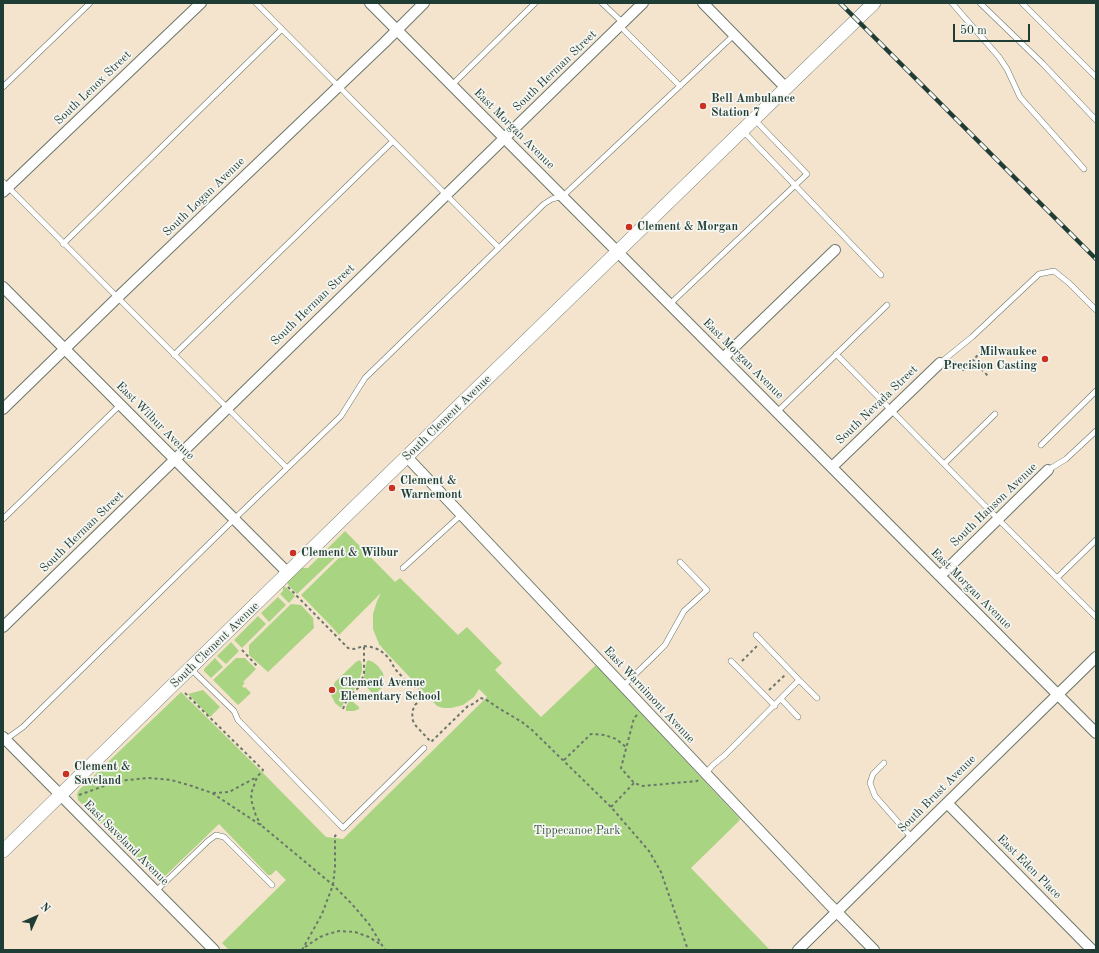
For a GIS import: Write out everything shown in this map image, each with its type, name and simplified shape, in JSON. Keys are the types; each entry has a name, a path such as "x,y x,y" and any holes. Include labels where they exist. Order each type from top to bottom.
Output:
{"street":[{"name":"South Lenox Street","path":"5,187 201,3"},
{"name":"East Morgan Avenue","path":"370,3 1096,733"},
{"name":"South Logan Avenue","path":"3,409 424,3"},
{"name":"South Herman Street","path":"3,627 643,3"},
{"name":"South Clement Avenue","path":"3,852 190,668 287,579 407,457 874,3"},
{"path":"705,4 786,88"},
{"path":"723,358 835,250"},
{"name":"East Wilbur Avenue","path":"6,293 234,519 287,579"},
{"name":"South Nevada Street","path":"832,467 940,363"},
{"name":"East Warnimont Avenue","path":"407,457 874,950"},
{"name":"South Hanson Avenue","path":"940,576 1048,470"},
{"name":"South Brust Avenue","path":"798,950 1096,657"},
{"name":"East Saveland Avenue","path":"4,739 214,950"},
{"name":"East Eden Place","path":"947,802 1092,950"}],"lane":[{"path":"3,87 90,3"},
{"path":"256,3 499,248"},
{"path":"452,85 536,3"},
{"path":"602,3 680,86"},
{"path":"952,3 999,57 1007,69 1020,97 1084,169"},
{"path":"980,3 1042,63 1096,120"},
{"path":"1022,3 1096,77"},
{"path":"63,244 282,29"},
{"path":"4,739 23,727 341,416 364,378 544,204 552,199 563,196 734,35"},
{"path":"670,304 807,174 754,119"},
{"path":"742,130 881,275"},
{"path":"174,355 393,141"},
{"path":"5,187 287,468"},
{"path":"940,363 972,337 1039,274 1054,271 1070,283 1096,310"},
{"path":"777,412 887,306"},
{"path":"836,354 1096,617"},
{"path":"1041,445 1096,391"},
{"path":"3,519 120,405"},
{"path":"944,464 995,414"},
{"path":"1048,470 1066,459 1096,431"},
{"path":"403,568 461,515"},
{"path":"1057,578 1096,540"},
{"path":"623,686 665,645 684,611 707,590 680,562"},
{"path":"756,635 817,698"},
{"path":"731,661 775,706"},
{"path":"190,668 234,711 238,720 343,828 424,748"},
{"path":"706,774 713,765 775,706 799,680"},
{"path":"781,699 798,717"},
{"path":"884,763 873,774 870,783 875,796 912,838"},
{"path":"156,891 216,835 224,837 272,885"}],"path":[{"path":"950,367 955,362 963,370 984,349"},
{"path":"973,360 988,376"},
{"path":"287,579 330,630 348,648 354,649 364,646 380,650 389,658 395,669 407,682 421,692 423,697 415,705 412,712 412,721 432,742 468,706 480,698 485,699 532,730 611,807 649,851 661,872 688,950"},
{"path":"736,666 762,642"},
{"path":"343,709 347,699 360,686 364,673 364,646"},
{"path":"242,650 258,667"},
{"path":"764,695 790,670"},
{"path":"185,694 263,770 258,777 251,794 256,816 262,826"},
{"path":"637,715 634,718 621,768 634,783 643,786 697,781 706,774"},
{"path":"563,760 591,734 605,735 616,739 626,747"},
{"path":"212,793 230,792 258,777"},
{"path":"79,795 127,780 149,778 171,780 212,793 262,826 333,886 351,903 369,924 385,950"},
{"path":"611,807 634,783"},
{"path":"303,949 322,914 333,886 335,867 335,836 343,828"},
{"path":"303,949 320,937 339,931 355,932 369,937 382,945"}],"green space":[{"name":"Tippecanoe Park","path":"345,531 395,582 400,578 458,635 467,627 502,663 495,670 541,717 596,665 740,819 691,868 770,950 229,950 222,943 286,880 276,870 271,875 268,875 219,824 164,877 158,880 78,800 77,794 79,790 181,692 326,837 343,839 487,697 479,689 474,697 463,705 451,708 437,706 379,644 373,629 373,614 381,593 339,635 301,595 344,553 342,551 297,594 289,586 287,582 302,568 308,568"},
{"path":"283,586 295,596 289,603 280,594 283,591"},
{"path":"278,597 286,605 269,622 261,613"},
{"path":"291,604 301,605 313,618 314,628 268,672 249,655 249,645"},
{"path":"258,616 266,624 242,648 234,640"},
{"path":"231,642 239,651 226,664 217,656"},
{"path":"215,658 223,667 211,678 204,671 204,669"},
{"path":"236,658 245,658 256,669 243,682 245,683 242,686 251,693 238,705 213,680"},
{"path":"360,660 362,664 362,671 357,686 346,699 341,708 335,703 331,695 335,682"},
{"path":"368,660 378,666 383,673 384,679 382,688 375,694 373,694 363,683 366,663"},
{"path":"203,690 220,707 210,717 188,694"},
{"path":"349,701 353,702 359,707 359,709 354,711 346,711"}],"railway":[{"path":"840,3 1096,259"}],"place":[{"name":"Bell Ambulance Station 7","path":"703,106"},
{"name":"Clement & Morgan","path":"629,227"},
{"name":"Milwaukee Precision Casting","path":"1045,359"},
{"name":"Clement & Warnemont","path":"392,488"},
{"name":"Clement & Wilbur","path":"293,553"},
{"name":"Clement Avenue Elementary School","path":"332,690"},
{"name":"Clement & Saveland","path":"66,774"}]}
